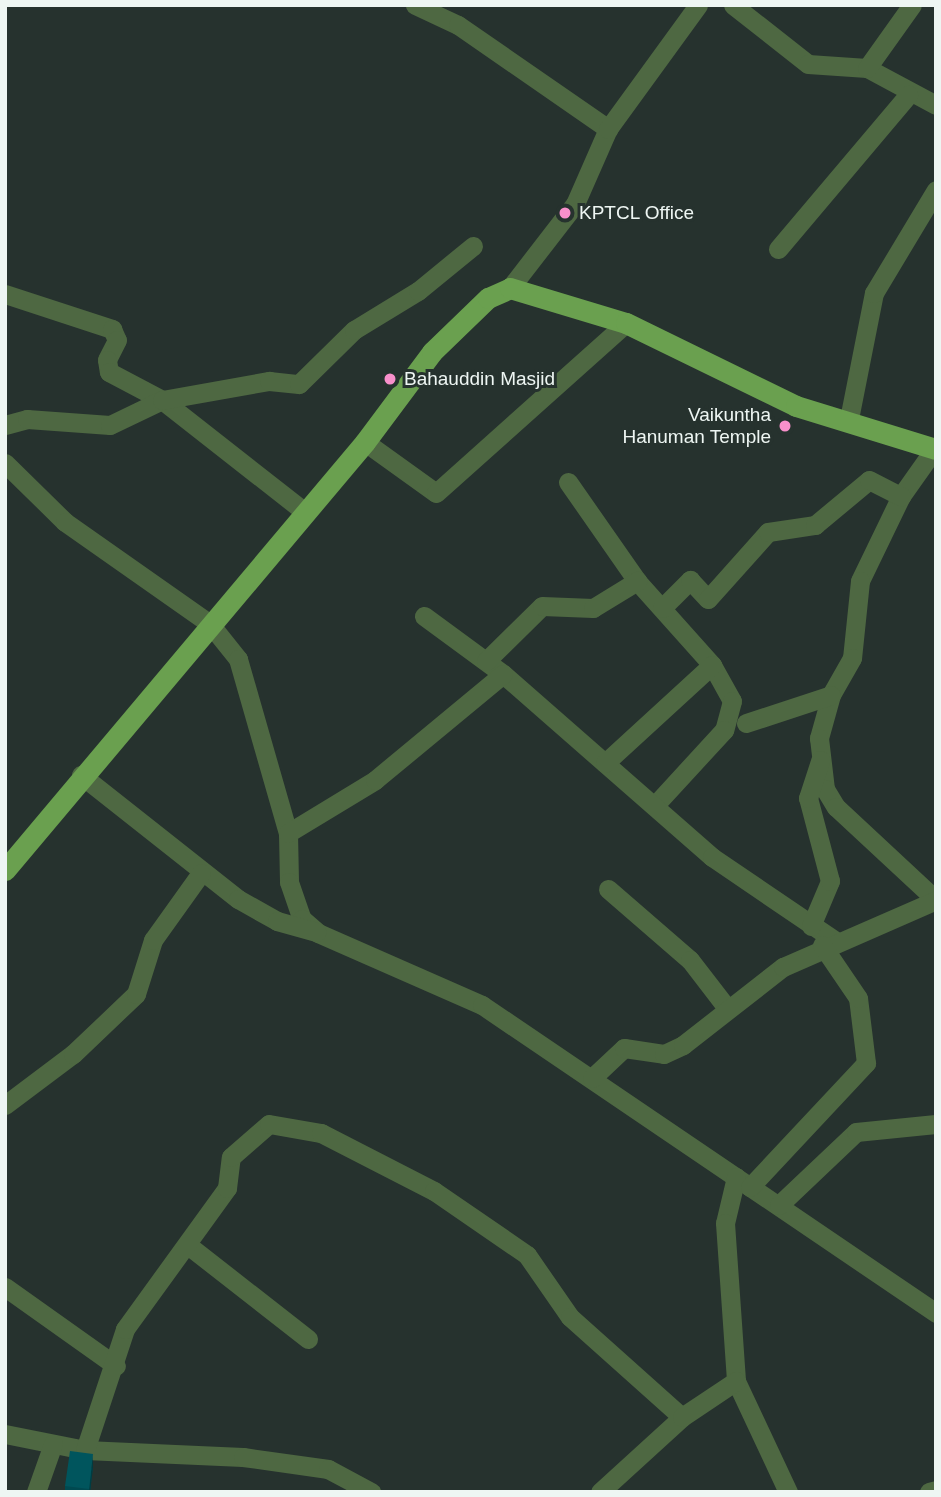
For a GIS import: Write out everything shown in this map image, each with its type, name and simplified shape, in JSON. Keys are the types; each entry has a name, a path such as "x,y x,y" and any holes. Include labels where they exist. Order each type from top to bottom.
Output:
{"main road":[{"path":"5,870 81,775 365,442 432,352 488,298 510,288 626,323 796,405 849,419 935,448"}],"street":[{"path":"415,5 458,25 608,129"},
{"path":"510,288 575,204 608,129 698,5"},
{"path":"733,5 808,64 867,68 935,109"},
{"path":"867,68 912,5"},
{"path":"778,249 908,94"},
{"path":"849,419 874,293 936,190"},
{"path":"5,425 27,419 110,425 162,400 269,381 299,384 354,330 418,291 472,246"},
{"path":"5,293 112,329 117,340 107,368 162,400 305,512"},
{"path":"365,442 436,493 626,323"},
{"path":"811,926 830,881 808,798 820,760 831,695 852,658 860,581 901,496 935,448"},
{"path":"5,463 65,522 210,624 246,674 288,832 294,909 318,933"},
{"path":"662,608 690,580 708,599 768,532 815,525 869,480 901,496"},
{"path":"568,482 637,581 712,665 732,701 724,730 654,806"},
{"path":"486,661 542,606 593,608 637,581"},
{"path":"424,616 503,674 654,806 766,898 811,926 828,943 858,998 866,1063 743,1182 724,1223 736,1381 788,1492"},
{"path":"605,763 712,665"},
{"path":"288,832 375,780 503,674"},
{"path":"746,723 831,695"},
{"path":"592,1078 624,1048 664,1054 683,1045 727,1008 828,943 936,900 836,807 820,760"},
{"path":"81,775 201,873 277,921 318,933 482,1004 936,1313"},
{"path":"5,1105 73,1054 136,994 146,976 153,940 201,873"},
{"path":"608,889 690,960 727,1008"},
{"path":"85,1450 116,1366 115,1346 189,1246 227,1188 231,1157 269,1124 302,1125 434,1191 527,1255 570,1317 682,1417"},
{"path":"779,1205 856,1132 936,1124"},
{"path":"189,1246 309,1339"},
{"path":"5,1287 116,1366"},
{"path":"600,1492 682,1417 736,1381"},
{"path":"5,1434 85,1450 243,1457 316,1467 371,1492"},
{"path":"36,1492 53,1444"},
{"path":"929,1492 936,1490"}],"building":[{"path":"70,1451 93,1454 89,1489 65,1486"}],"place":[{"name":"KPTCL Office","path":"565,213"},
{"name":"Bahauddin Masjid","path":"390,379"},
{"name":"Vaikuntha Hanuman Temple","path":"785,426"}]}
